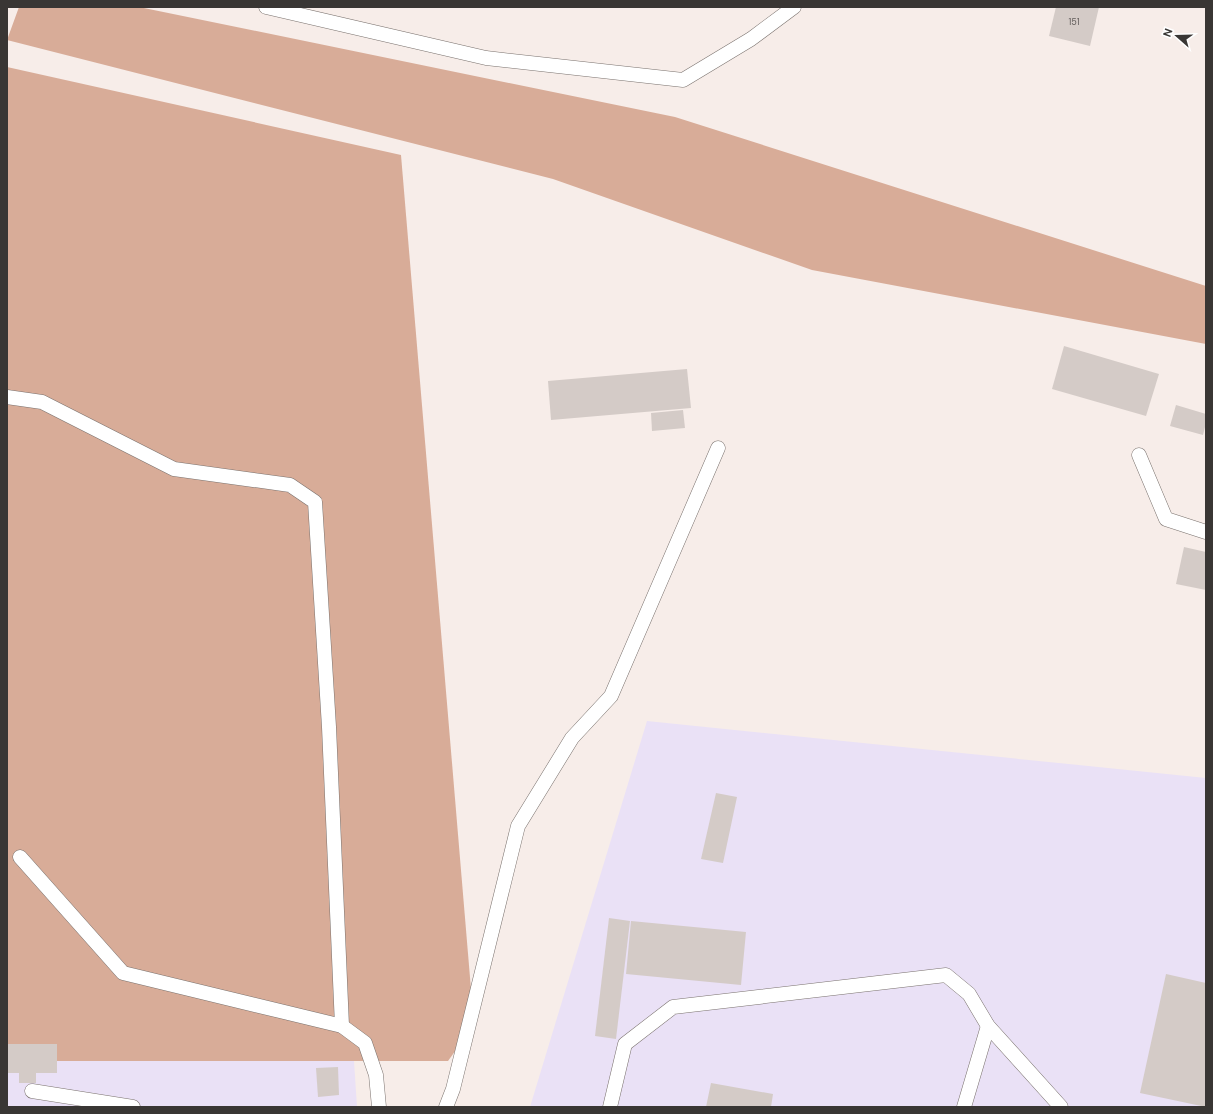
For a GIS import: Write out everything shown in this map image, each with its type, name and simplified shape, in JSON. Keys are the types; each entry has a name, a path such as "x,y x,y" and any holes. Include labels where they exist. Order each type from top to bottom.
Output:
{"lane":[{"path":"266,7 486,58 683,80 751,39 794,7"},
{"path":"7,397 42,402 174,468 290,485 315,502 330,727 342,1026"},
{"path":"446,1107 453,1089 518,826 572,738 611,696 718,448"},
{"path":"1139,455 1166,519 1206,532"},
{"path":"20,857 123,973 342,1026 365,1043 376,1075 379,1107"},
{"path":"610,1107 625,1044 673,1007 946,975 969,994 988,1026 1061,1107"},
{"path":"964,1107 988,1026"},
{"path":"32,1091 133,1107"}],"shaded area":[{"path":"19,7 139,7 675,117 1206,286 1206,344 812,270 553,179 7,40"},
{"path":"7,67 401,155 474,1025 448,1061 7,1061"},
{"path":"647,721 1206,778 1206,1107 530,1107"},
{"path":"7,1061 354,1061 357,1107 7,1107"}],"building":[{"path":"1056,7 1099,7 1090,46 1049,36"},
{"path":"1064,346 1159,374 1146,416 1052,389"},
{"path":"687,369 691,408 551,420 548,381"},
{"path":"1176,405 1206,414 1206,423 1203,435 1170,426"},
{"path":"683,410 685,428 652,431 651,413"},
{"path":"1184,547 1206,552 1206,590 1176,584"},
{"path":"716,793 737,797 723,863 701,859"},
{"path":"609,918 630,921 616,1039 595,1036"},
{"path":"631,921 746,932 741,985 626,974"},
{"path":"1166,974 1206,983 1206,1107 1140,1093"},
{"path":"7,1044 57,1044 57,1073 36,1073 36,1083 19,1083 19,1073 7,1073"},
{"path":"338,1067 339,1095 318,1097 316,1068"},
{"path":"711,1083 773,1094 771,1107 706,1107"}]}
